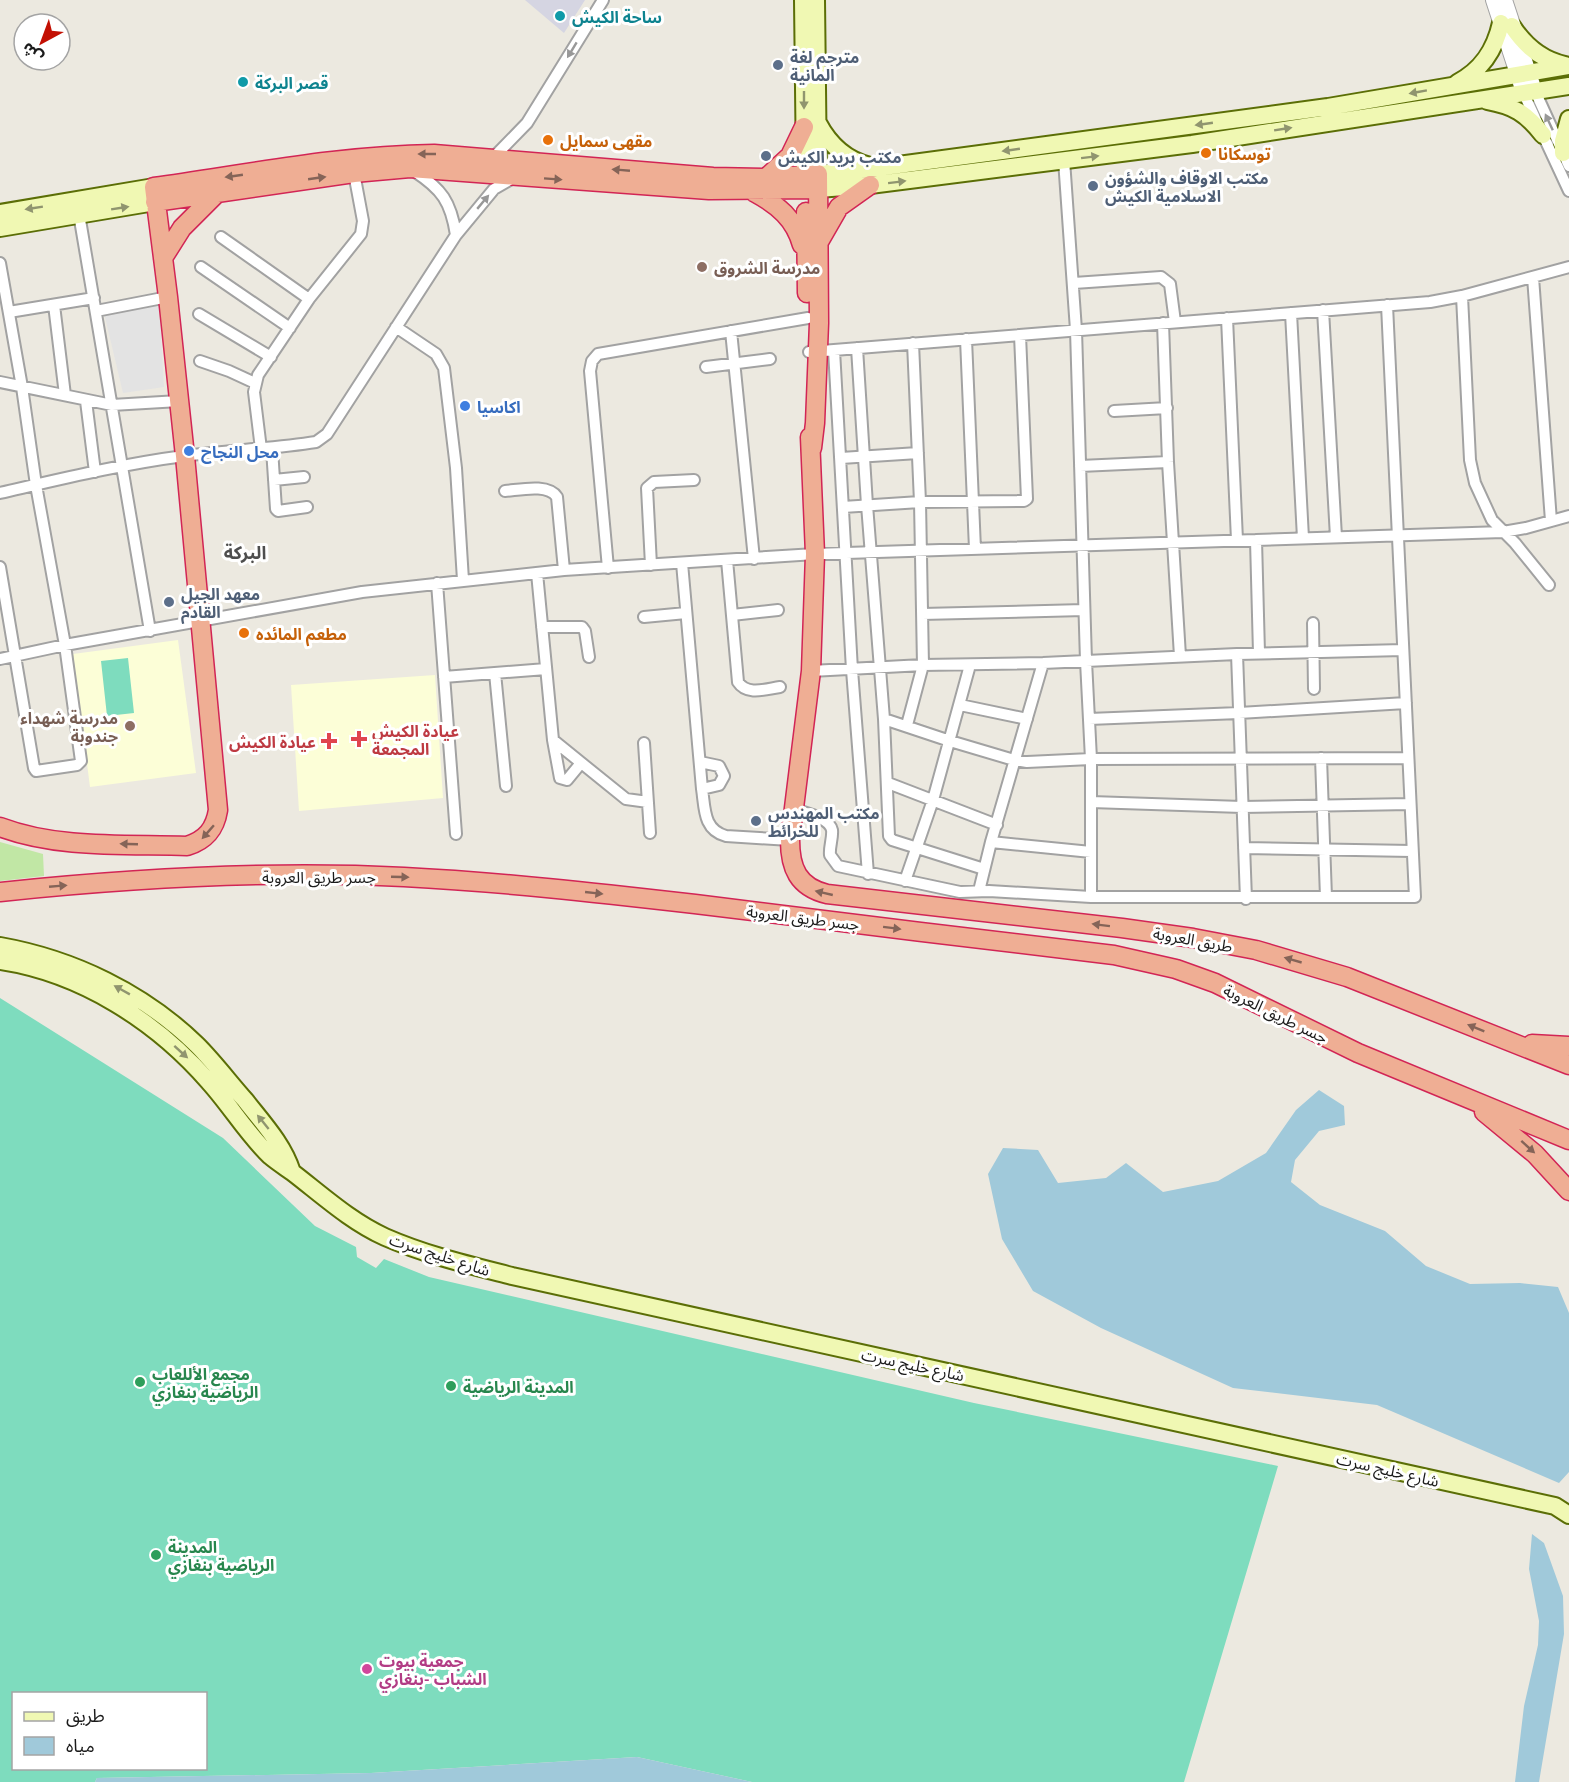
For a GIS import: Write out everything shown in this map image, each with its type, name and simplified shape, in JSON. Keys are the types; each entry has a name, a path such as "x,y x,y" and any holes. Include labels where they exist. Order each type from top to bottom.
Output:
{"highway":[{"path":"766,178 790,156 811,125"},
{"path":"155,195 365,157 434,154 677,175 812,182"},
{"path":"155,195 218,192 354,173 410,168 709,190 753,191 812,182"},
{"path":"811,250 839,207 873,177"},
{"path":"812,182 808,318 820,351"},
{"path":"753,191 783,211 811,250 820,351 812,448 815,554 811,671 790,840"},
{"path":"163,258 182,228 218,192"},
{"path":"0,827 23,835 55,841 187,846 206,837 212,830 219,810 185,456 155,195"},
{"name":"طريق العروبة","path":"790,840 790,854 794,869 802,881 809,888 827,894 1122,928 1256,950 1347,977 1569,1065"},
{"name":"جسر طريق العروبة","path":"0,892 107,882 218,876 403,877 611,894 1114,955 1166,966 1215,983 1337,1044 1566,1138"},
{"path":"1503,1039 1569,1046"},
{"path":"1466,1098 1535,1154 1569,1191"}],"main road":[{"path":"803,0 811,125 812,182 1064,160 1192,144 1569,86"},
{"path":"811,125 816,0"},
{"path":"1445,87 1459,82 1483,64 1507,24 1530,49 1543,57 1569,66"},
{"path":"811,125 841,153 873,177 1328,107 1569,66"},
{"path":"1477,99 1515,108 1534,123 1543,135"},
{"path":"1566,160 1563,141 1569,119"},
{"path":"0,213 155,195"},
{"path":"0,228 79,214 155,195"},
{"name":"شارع خليج سرت","path":"0,946 29,951 89,973 147,1004 175,1025 224,1075 276,1139 286,1155 292,1172"},
{"name":"شارع خليج سرت","path":"0,961 36,969 69,980 118,1005 148,1024 196,1066 257,1142 327,1201 384,1237 450,1261 1564,1509"}],"street":[{"path":"493,158 527,123 603,0"},
{"path":"1493,0 1507,24"},
{"path":"1505,0 1507,24 1522,74 1543,135 1569,191"},
{"path":"1529,92 1566,160"},
{"path":"1064,160 1076,330 1091,759 1091,897"},
{"path":"410,168 436,187 445,198 451,210 456,235"},
{"path":"307,507 278,511 276,509 274,480 254,392 255,383 309,299 361,234 363,221 354,173"},
{"path":"0,493 121,466 185,456 316,442 327,434 456,235 494,189 516,176"},
{"path":"79,214 150,631"},
{"path":"221,237 309,299"},
{"path":"0,263 65,645 81,761 77,765 36,771 34,768 0,567"},
{"path":"201,267 291,328"},
{"path":"868,874 852,670 841,458 820,351 1430,302 1462,296 1569,267"},
{"path":"1074,283 1161,277 1170,284 1175,322"},
{"path":"1533,277 1551,521"},
{"path":"1462,296 1470,466 1475,483 1490,515 1550,585"},
{"path":"96,311 168,297"},
{"path":"9,312 94,298"},
{"path":"54,305 65,395"},
{"path":"794,809 824,820 830,825 832,832 830,855 834,863 843,868 960,892 1091,897 1415,897 1387,305"},
{"path":"1323,310 1336,537"},
{"path":"1291,313 1304,538"},
{"path":"199,314 271,357"},
{"path":"608,568 590,371 592,361 598,354 808,318"},
{"path":"1227,318 1237,540"},
{"path":"1163,323 1168,462 1180,656"},
{"path":"396,327 436,354 444,368 456,468 462,580"},
{"path":"731,332 754,559"},
{"path":"843,507 920,502 1024,501 1027,499 1020,335"},
{"path":"966,339 975,549"},
{"path":"907,725 923,665 920,502 913,344"},
{"path":"857,348 884,719 889,837 916,848 984,869"},
{"path":"706,367 770,359"},
{"path":"200,361 255,383"},
{"path":"0,382 112,405 179,401"},
{"path":"86,401 95,472"},
{"path":"1114,411 1167,408"},
{"path":"841,458 918,453"},
{"path":"1080,466 1168,462"},
{"path":"274,480 304,477"},
{"path":"651,565 647,488 654,482 694,480"},
{"path":"504,491 546,489 554,493 557,497 564,570"},
{"path":"0,660 65,645 362,592 564,570 815,554 1503,532 1569,516"},
{"path":"1256,540 1259,653"},
{"path":"727,560 738,682 752,691 780,687"},
{"path":"682,563 706,819 717,833 726,836 790,840"},
{"path":"537,573 553,740 560,778 567,780 581,763"},
{"path":"437,583 456,834"},
{"path":"732,615 778,610"},
{"path":"922,614 1084,610"},
{"path":"644,617 686,613"},
{"path":"1312,622 1314,689"},
{"path":"542,627 582,627 585,631 589,657"},
{"path":"811,671 1259,653 1403,650"},
{"path":"1237,654 1246,898"},
{"path":"979,891 1043,663"},
{"path":"905,881 933,800 970,664"},
{"path":"444,677 546,669"},
{"path":"495,673 506,786"},
{"path":"1089,719 1406,703"},
{"path":"960,705 1027,719"},
{"path":"884,719 1014,760 1040,762 1091,759 1408,758"},
{"path":"553,740 626,799 648,802"},
{"path":"644,743 650,833"},
{"path":"1321,759 1326,897"},
{"path":"700,762 719,766 724,776 719,785 702,789"},
{"path":"888,783 997,825"},
{"path":"1091,802 1242,807 1410,804"},
{"path":"991,842 1091,852"},
{"path":"1244,849 1413,851"}],"shaded area":[{"name":"ساحة الكيش","path":"525,0 585,0 564,33"},
{"path":"159,303 164,387 123,393 104,313"},
{"path":"178,640 196,773 90,787 73,654"},
{"path":"435,675 443,798 299,811 291,685"}],"green space":[{"path":"128,658 134,713 107,716 101,661"},
{"path":"0,842 43,854 44,876 0,881"},
{"name":"المدينة الرياضية","path":"0,998 223,1138 315,1226 356,1247 357,1257 376,1268 384,1259 429,1277 974,1403 1278,1466 1184,1782 752,1782 637,1757 371,1773 97,1778 95,1782 0,1782"}],"water":[{"path":"1319,1090 1344,1106 1345,1125 1319,1131 1295,1160 1291,1182 1320,1205 1385,1231 1426,1266 1470,1284 1520,1283 1558,1287 1569,1313 1569,1472 1559,1483 1377,1405 1233,1388 1101,1328 1033,1291 1002,1239 988,1174 1003,1148 1038,1150 1058,1183 1106,1178 1126,1163 1163,1192 1218,1181 1266,1153 1296,1110"},
{"path":"1532,1534 1544,1543 1563,1596 1564,1634 1539,1782 1515,1782 1524,1706 1538,1645 1539,1621 1529,1569"},
{"path":"637,1757 752,1782 95,1782 97,1778 371,1773"}],"place":[{"name":"ساحة الكيش","path":"560,16"},
{"name":"مترجم لغة المانية","path":"778,65"},
{"name":"قصر البركة","path":"243,82"},
{"name":"مقهى سمايل","path":"548,140"},
{"name":"توسكانا","path":"1206,153"},
{"name":"مكتب بريد الكيش","path":"766,156"},
{"name":"مكتب الاوقاف والشؤون الاسلامية الكيش","path":"1093,186"},
{"name":"مدرسة الشروق","path":"702,267"},
{"name":"اكاسيا","path":"465,406"},
{"name":"محل النجاح","path":"189,451"},
{"name":"معهد الجيل القادم","path":"169,602"},
{"name":"مطعم المائده","path":"244,633"},
{"name":"مدرسة شهداء جندوبة","path":"130,726"},
{"name":"عيادة الكيش المجمعة","path":"359,739"},
{"name":"عيادة الكيش","path":"329,741"},
{"name":"مكتب المهندس للخرائط","path":"756,821"},
{"name":"مجمع الأللعاب الرياضية بنغازي","path":"140,1382"},
{"name":"المدينة الرياضية","path":"451,1386"},
{"name":"المدينة الرياضية بنغازي","path":"156,1555"},
{"name":"جمعية بيوت الشباب -بنغازي","path":"367,1669"}],"district":[{"name":"البركة","path":"245,552"}]}
